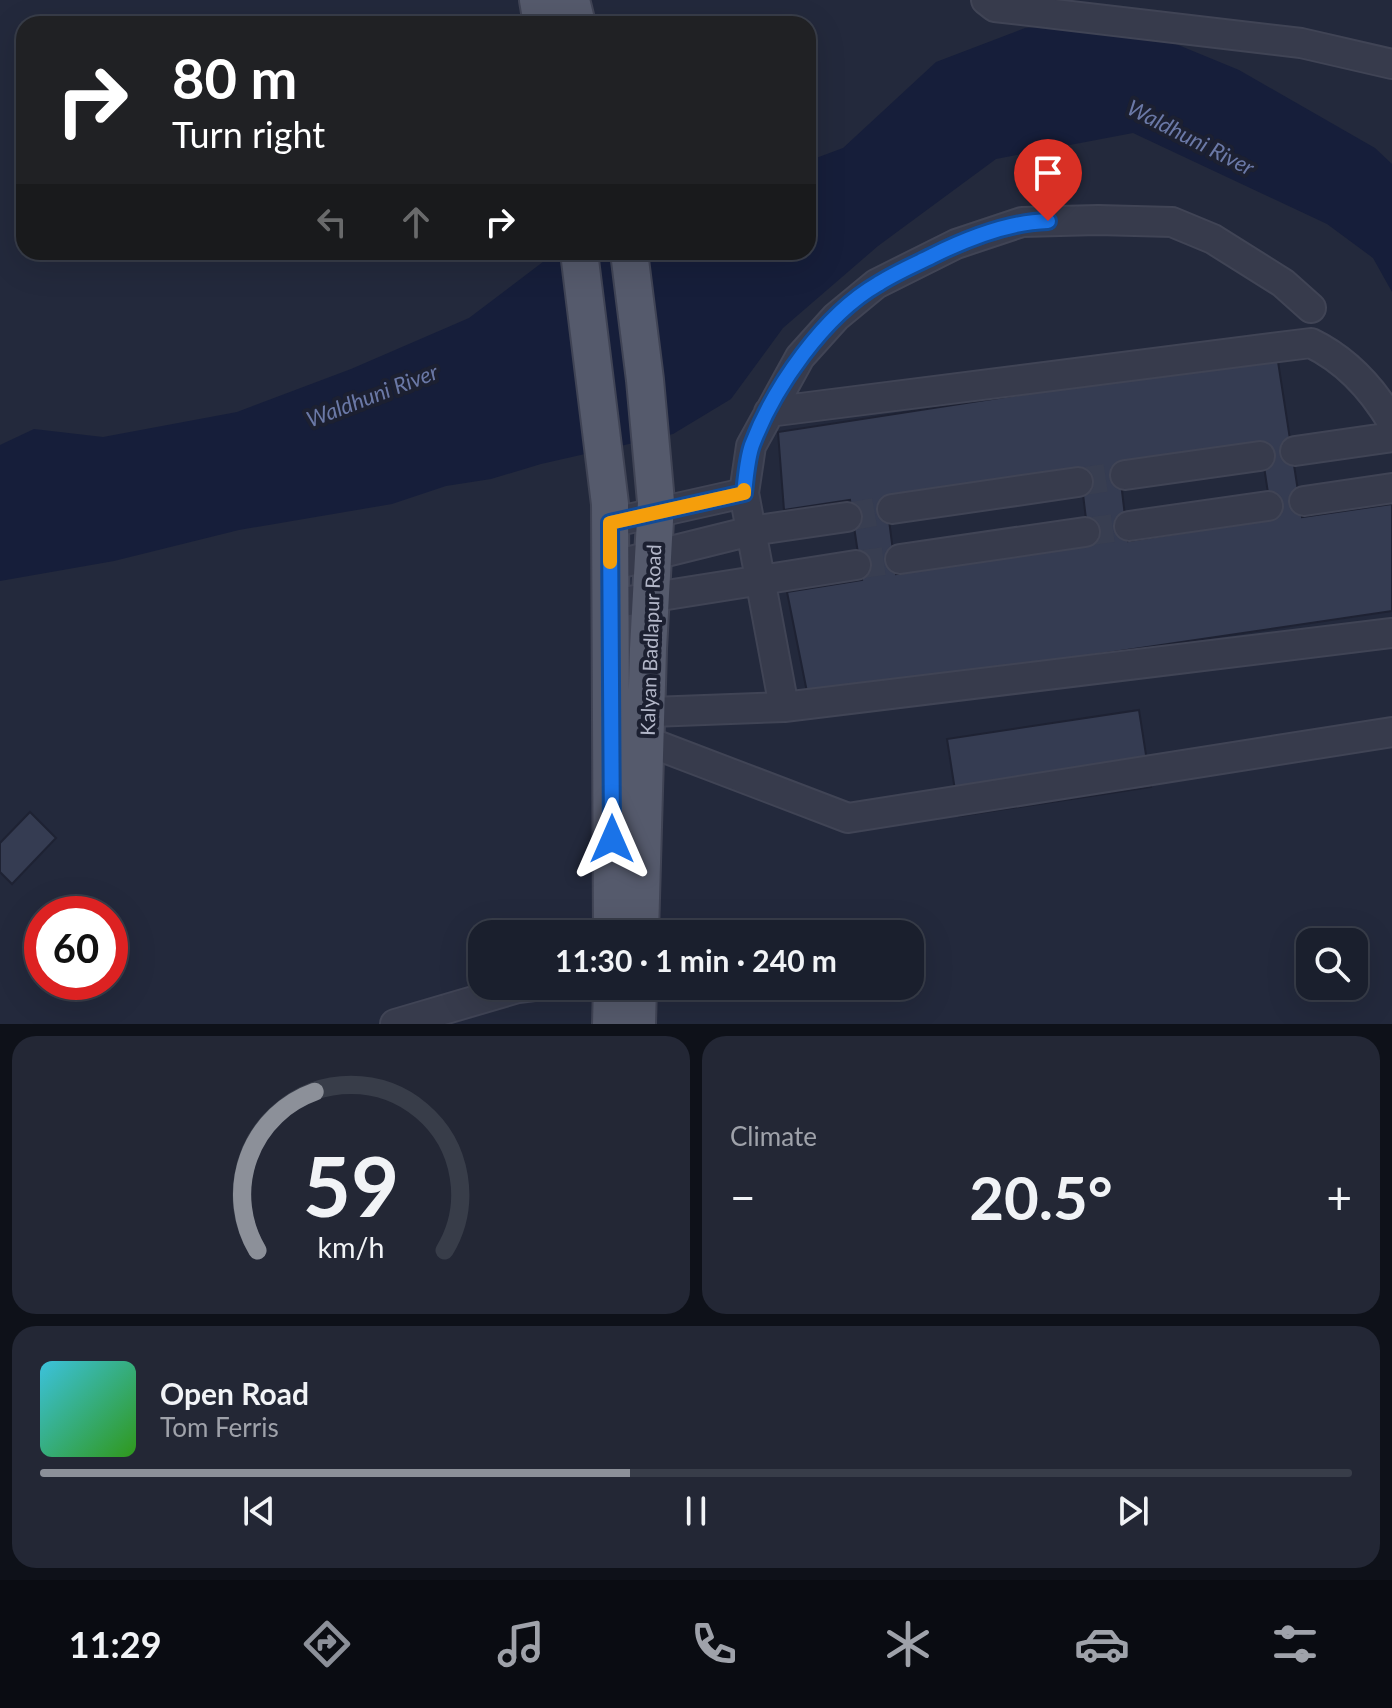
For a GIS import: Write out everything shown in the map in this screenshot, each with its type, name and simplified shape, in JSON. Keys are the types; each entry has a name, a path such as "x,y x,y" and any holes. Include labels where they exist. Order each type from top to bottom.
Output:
{"main road":[{"name":"Kalyan Badlapur Road","path":"580,260 610,513 610,604 634,722 640,920"},
{"name":"Kalyan Badlapur Road","path":"613,920 634,722 652,596 656,507 630,260"},
{"path":"611,1024 612,1000"},
{"path":"637,1024 638,1000"}],"street":[{"path":"986,0 995,7 1301,43 1392,64"},
{"path":"784,707 744,493 751,446 800,357 836,317 876,284 956,244 1022,222 1172,222 1213,239 1283,283 1311,308"},
{"path":"769,412 1311,343 1334,354 1350,368 1382,405 1392,422"},
{"path":"1295,451 1392,437"},
{"path":"1125,475 1260,456"},
{"path":"892,509 1078,482"},
{"path":"1304,501 1392,488"},
{"path":"610,513 744,493"},
{"path":"1129,526 1268,506"},
{"path":"610,566 751,531 847,517"},
{"path":"900,559 1085,532"},
{"path":"610,604 856,565"},
{"path":"634,722 784,707 1392,633"},
{"path":"634,722 848,818 1392,732"},
{"path":"395,1024 477,1000"}],"water":[{"name":"Waldhuni River","path":"1120,21 1239,70 1375,148 1392,164 1392,292 1373,258 1327,224 1133,133 996,159 878,246 783,328 731,399 673,434 541,464 491,479 446,486 392,504 239,530 114,561 0,581 0,445 34,429 103,437 237,412 351,369 469,318 545,260 816,260 816,158 843,148 936,62 1025,28"}],"building":[{"path":"1277,355 1302,517 1392,504 1392,611 808,697 787,592 862,580 850,500 784,510 778,432","holes":["1261,447 1272,519 1128,541 1119,466","1080,469 1089,544 896,574 886,497"]},
{"path":"1139,710 1151,787 959,816 947,739"},
{"path":"30,812 56,838 12,884 0,872 0,843"}],"tunnel":[{"path":"1078,482 1125,475"},
{"path":"847,517 892,509"},
{"path":"1085,532 1129,526"},
{"path":"856,565 900,559"}],"slow traffic":[{"path":"610,562 610,523 744,493 744,490"}],"route":[{"path":"612,839 610,523 744,493 751,446 800,357 836,317 876,284 956,244 1022,222 1048,221"}]}
